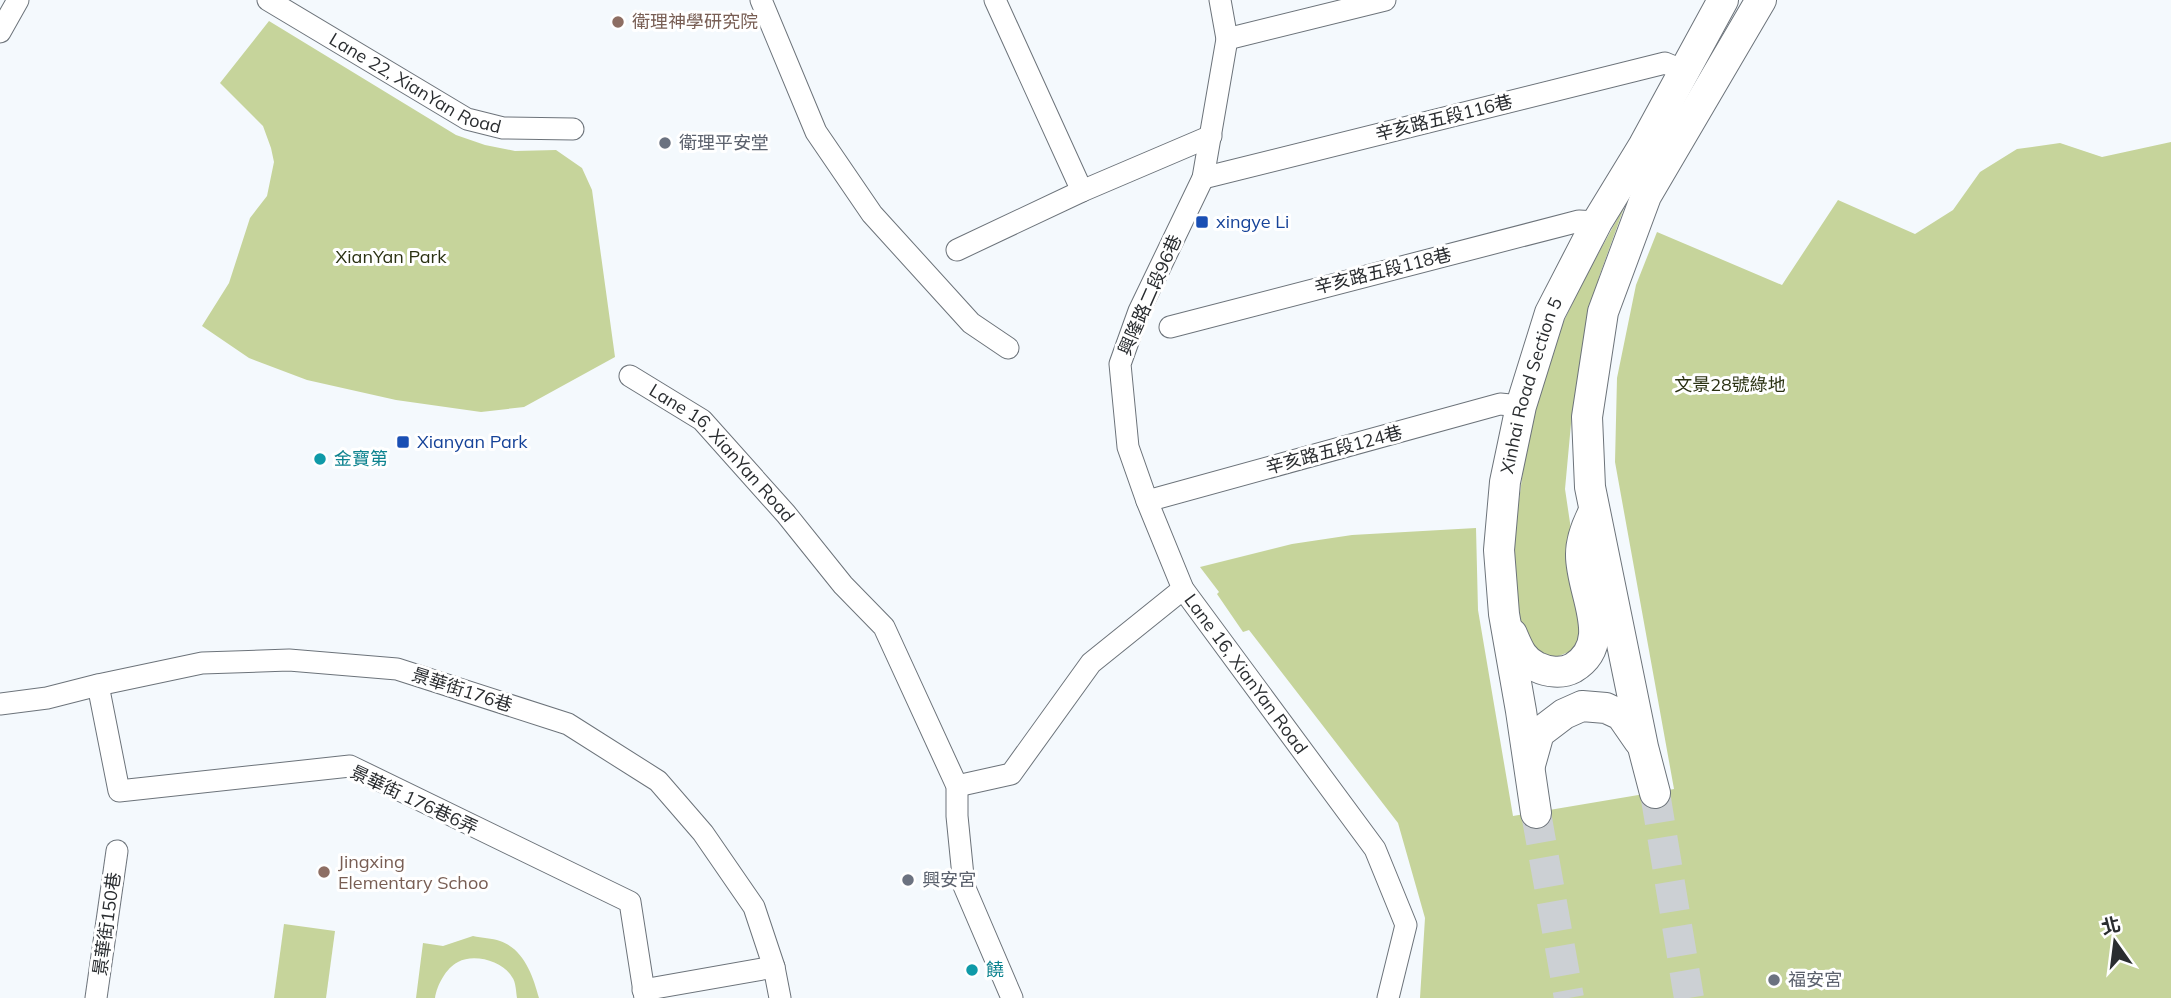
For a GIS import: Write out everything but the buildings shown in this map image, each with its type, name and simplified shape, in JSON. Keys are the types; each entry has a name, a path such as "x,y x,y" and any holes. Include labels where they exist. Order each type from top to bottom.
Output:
{"main road":[{"name":"Xinhai Road Section 5","path":"1536,813 1504,614 1499,550 1505,482 1521,406 1550,313 1597,222 1644,145 1723,0"},
{"path":"1656,793 1643,747 1590,487 1587,417 1603,312 1646,196 1761,0"},
{"path":"1504,614 1520,654 1531,665 1545,672 1569,671 1583,661 1592,648 1594,626 1581,554 1586,527 1595,509"},
{"path":"1529,769 1539,733 1564,713 1582,706 1606,708 1621,715 1643,747"}],"street":[{"path":"0,32 18,0"},
{"name":"Lane 22, XianYan Road","path":"268,0 467,118 503,128 573,129"},
{"path":"761,0 816,132 872,214 971,323 1008,348"},
{"path":"995,0 1082,191"},
{"name":"興隆路二段96巷","path":"1183,589 1128,447 1120,364 1139,311 1203,178 1227,39 1220,0"},
{"path":"1227,39 1385,0"},
{"name":"辛亥路五段116巷","path":"1203,178 1665,63 1684,71"},
{"path":"957,250 1082,191 1211,136"},
{"name":"辛亥路五段118巷","path":"1170,327 1579,221 1597,222"},
{"name":"Lane 16, XianYan Road","path":"630,376 702,420 786,514 843,585 884,627 957,786 964,886 1012,998"},
{"name":"辛亥路五段124巷","path":"1147,501 1500,404 1521,406"},
{"name":"Lane 16, XianYan Road","path":"957,786 1011,774 1091,663 1183,589 1374,849 1406,925 1388,998"},
{"name":"景華街176巷","path":"0,705 47,698 202,663 289,660 397,669 568,724 658,781 703,833 754,907 774,967 780,998"},
{"name":"景華街 176巷6弄","path":"98,685 119,791 350,766 630,902 644,994"},
{"name":"景華街150巷","path":"96,998 117,851"},
{"path":"644,994 774,967"}],"green space":[{"name":"XianYan Park","path":"269,21 456,135 515,151 556,150 582,168 592,190 615,357 524,407 481,412 396,400 307,380 249,358 202,326 229,283 250,218 267,196 274,162 263,126 220,83"},
{"name":"文景28號綠地","path":"2171,142 2171,998 1420,998 1425,918 1398,823 1249,630 1243,632 1200,567 1292,544 1352,535 1476,528 1478,610 1513,816 1674,789 1615,462 1617,378 1636,285 1657,232 1782,285 1838,200 1915,234 1953,210 1980,172 2017,149 2060,143 2102,157"},
{"path":"1625,205 1599,277 1572,413 1565,489 1585,624 1576,649 1554,658 1532,652 1522,637 1516,596 1514,538 1528,433 1557,335"},
{"path":"284,924 335,931 326,998 274,998"},
{"path":"473,936 500,941 515,950 530,972 539,998 517,998 514,982 508,971 488,960 472,958 458,962 450,968 440,982 435,998 416,998 423,943 443,946"}],"tunnel":[{"path":"1655,793 1689,998"},
{"path":"1536,813 1569,998"}],"place":[{"name":"衛理神學研究院","path":"618,22"},
{"name":"衛理平安堂","path":"665,143"},
{"name":"xingye Li","path":"1202,222"},
{"name":"Xianyan Park","path":"403,442"},
{"name":"金寶第","path":"320,459"},
{"name":"Jingxing Elementary Schoo","path":"324,872"},
{"name":"興安宮","path":"908,880"},
{"name":"饒","path":"972,970"},
{"name":"福安宮","path":"1774,980"}]}
